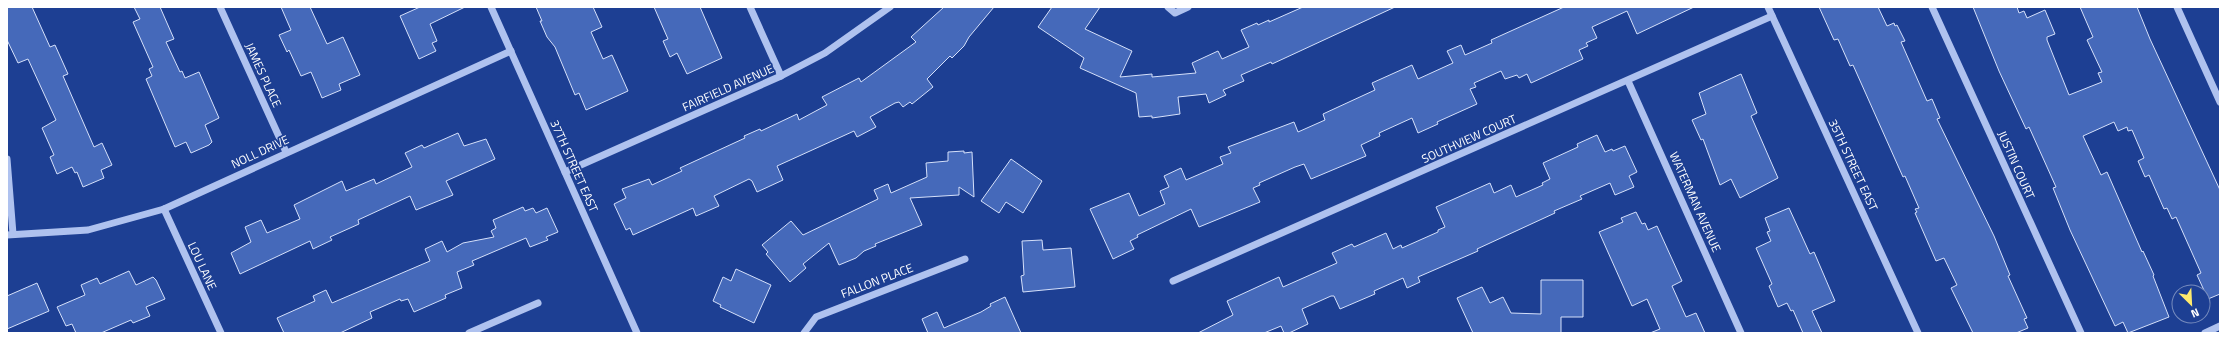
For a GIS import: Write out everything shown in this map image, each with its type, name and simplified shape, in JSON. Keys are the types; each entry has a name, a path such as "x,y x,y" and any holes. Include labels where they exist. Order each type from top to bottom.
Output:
{"street":[{"name":"JAMES PLACE","path":"220,7 286,152"},
{"name":"37TH STREET EAST","path":"491,7 637,333"},
{"path":"750,7 781,76"},
{"name":"FAIRFIELD AVENUE","path":"565,172 781,76 826,53 890,7"},
{"path":"1168,7 1175,13 1188,7"},
{"name":"35TH STREET EAST","path":"1768,7 1918,333"},
{"name":"JUSTIN COURT","path":"1932,7 2081,333"},
{"path":"2177,7 2220,102"},
{"name":"SOUTHVIEW COURT","path":"1173,281 1772,16"},
{"name":"NOLL DRIVE","path":"10,234 88,230 164,209 286,152 511,51"},
{"name":"WATERMAN AVENUE","path":"1628,81 1741,333"},
{"path":"7,159 10,234"},
{"name":"LOU LANE","path":"164,209 221,333"},
{"name":"FALLON PLACE","path":"804,333 816,317 965,259"},
{"path":"469,333 538,303"},
{"path":"2205,333 2220,326"}],"building":[{"path":"7,7 32,7 50,47 55,45 68,74 63,76 94,147 102,143 112,165 101,170 104,178 83,187 77,172 75,173 72,167 57,174 50,157 54,155 42,128 56,120 28,59 18,63 7,40"},
{"path":"134,7 160,7 174,39 166,42 180,72 182,71 185,78 199,72 219,118 205,125 212,142 209,145 191,153 186,142 175,147 146,79 152,76 149,69 153,67 133,22 140,19"},
{"path":"281,7 310,7 327,44 343,37 360,75 339,84 341,90 322,98 311,72 301,76 289,50 287,52 279,35 291,30"},
{"path":"420,7 465,7 430,24 437,41 432,43 436,51 419,59 400,16"},
{"path":"536,7 593,7 602,27 591,32 603,59 612,55 628,91 586,110 579,93 575,95 555,47 547,37"},
{"path":"654,7 700,7 722,58 687,74 677,53 670,57 663,41 668,39"},
{"path":"944,7 994,7 969,37 964,46 952,58 950,56 927,79 933,87 912,104 910,102 903,107 899,102 895,103 870,117 876,127 857,137 854,131 777,166 783,180 757,192 752,181 749,179 714,196 719,206 696,216 693,208 633,235 630,228 626,230 614,204 626,198 622,189 649,179 652,185 682,171 680,168 745,138 744,136 760,129 761,131 797,114 799,120 827,105 822,97 859,78 861,82 916,42 911,37"},
{"path":"1052,7 1100,7 1085,29 1132,51 1120,77 1152,74 1152,77 1196,73 1192,63 1218,51 1222,59 1249,47 1241,30 1257,23 1258,25 1269,20 1269,22 1303,7 1395,7 1272,64 1271,62 1241,75 1244,81 1223,90 1226,95 1209,103 1206,94 1178,97 1180,114 1152,118 1152,116 1139,117 1136,93 1080,68 1084,58 1038,27"},
{"path":"1564,7 1694,7 1637,34 1627,11 1592,27 1597,38 1586,43 1588,46 1579,50 1583,59 1531,83 1527,74 1519,78 1517,75 1505,79 1501,71 1474,83 1476,87 1470,89 1477,104 1437,122 1438,124 1418,133 1412,118 1379,133 1380,136 1361,145 1366,156 1311,179 1304,164 1295,167 1259,183 1260,185 1253,188 1260,202 1199,227 1191,209 1137,235 1138,237 1130,241 1134,249 1113,259 1090,209 1129,193 1139,216 1165,204 1160,191 1169,187 1164,176 1181,168 1186,180 1223,164 1220,157 1231,153 1228,147 1294,122 1298,132 1325,120 1323,114 1375,90 1372,83 1412,65 1418,79 1453,63 1447,51 1461,45 1465,55 1492,43 1491,40"},
{"path":"1819,7 1878,7 1887,26 1894,23 1895,26 1897,25 1905,41 1901,42 1927,101 1932,99 1940,118 1937,119 1994,236 2010,275 2008,276 2027,318 2024,319 2028,328 2016,333 1973,333 1951,288 1957,285 1944,258 1936,261 1915,213 1917,212 1915,209 1919,208 1905,176 1903,177 1853,65 1850,66 1838,39 1834,40"},
{"path":"1973,7 2017,7 2019,13 2024,11 2027,18 2045,10 2055,34 2047,37 2047,40 2069,95 2102,82 2098,73 2102,72 2087,40 2093,37 2080,7 2137,7 2150,39 2220,190 2220,294 2211,298 2211,284 2201,284 2197,275 2201,273 2176,217 2172,219 2167,208 2164,209 2149,175 2145,177 2138,161 2144,158 2132,130 2128,131 2127,127 2118,131 2114,122 2083,136 2101,175 2107,172 2142,252 2143,251 2154,275 2153,276 2169,317 2128,333 2123,322 2115,326 2070,230 2053,188 2056,187 2029,127 2026,129 1999,71"},
{"path":"1741,74 1757,113 1751,116 1778,178 1740,198 1731,179 1720,185 1703,139 1701,140 1692,120 1706,114 1699,93"},
{"path":"458,133 464,146 486,139 495,159 446,181 453,195 416,210 410,196 358,220 359,224 330,237 332,240 313,249 310,241 240,274 231,253 251,242 245,227 261,220 267,233 300,219 294,205 342,181 346,191 374,179 376,184 412,167 405,153 422,145 424,148"},
{"path":"1597,135 1605,152 1612,149 1613,151 1625,146 1637,172 1629,176 1634,187 1615,195 1610,183 1580,196 1582,199 1554,211 1555,213 1477,249 1478,251 1418,277 1420,282 1407,288 1403,278 1374,291 1375,294 1340,309 1334,296 1331,296 1302,309 1308,324 1289,333 1284,333 1281,326 1264,333 1198,333 1233,315 1227,301 1279,277 1283,287 1337,263 1332,253 1352,244 1354,247 1386,233 1393,249 1401,245 1402,248 1438,232 1438,230 1445,227 1436,207 1490,183 1494,193 1511,185 1516,197 1543,185 1542,183 1550,179 1543,163 1578,147 1577,144"},
{"path":"964,151 964,153 972,152 974,197 959,187 959,195 910,198 922,225 875,244 876,246 864,251 856,258 839,265 829,243 803,264 806,268 790,282 766,254 768,252 762,245 791,221 803,235 878,199 874,190 888,184 891,193 927,177 926,163 948,161 948,152"},
{"path":"1011,159 1042,181 1023,213 1006,202 999,213 981,201"},
{"path":"523,207 525,211 533,208 536,213 547,208 558,232 546,237 548,240 530,247 526,238 472,261 474,265 457,272 462,288 445,295 446,298 414,312 408,299 401,301 400,299 370,312 372,318 340,333 284,333 277,318 315,301 313,296 326,290 332,303 430,261 425,249 442,241 447,252 463,243 494,237 491,231 496,228 493,220"},
{"path":"1789,208 1810,254 1814,252 1835,301 1812,311 1822,333 1803,333 1793,310 1791,311 1787,303 1778,307 1769,286 1772,284 1756,248 1771,241 1767,232 1770,231 1765,218"},
{"path":"1636,212 1642,224 1645,223 1648,230 1657,226 1682,281 1672,286 1686,317 1696,313 1705,333 1650,333 1660,329 1647,299 1632,306 1599,232 1623,222 1621,218"},
{"path":"1042,240 1043,250 1071,248 1075,287 1023,292 1021,276 1024,275 1022,241"},
{"path":"736,269 771,285 754,323 720,307 721,305 713,301 723,277 731,281"},
{"path":"129,271 136,285 153,277 165,299 146,307 150,316 133,323 131,320 101,333 76,333 72,324 66,326 57,307 85,295 81,285 97,278 100,284"},
{"path":"1541,280 1583,280 1583,317 1561,317 1561,333 1473,333 1457,298 1482,287 1490,303 1503,297 1511,313 1541,314"},
{"path":"37,283 49,311 7,329 7,296"},
{"path":"1005,297 1021,333 928,333 922,319 937,312 944,328 981,312 991,306 990,304"}]}
